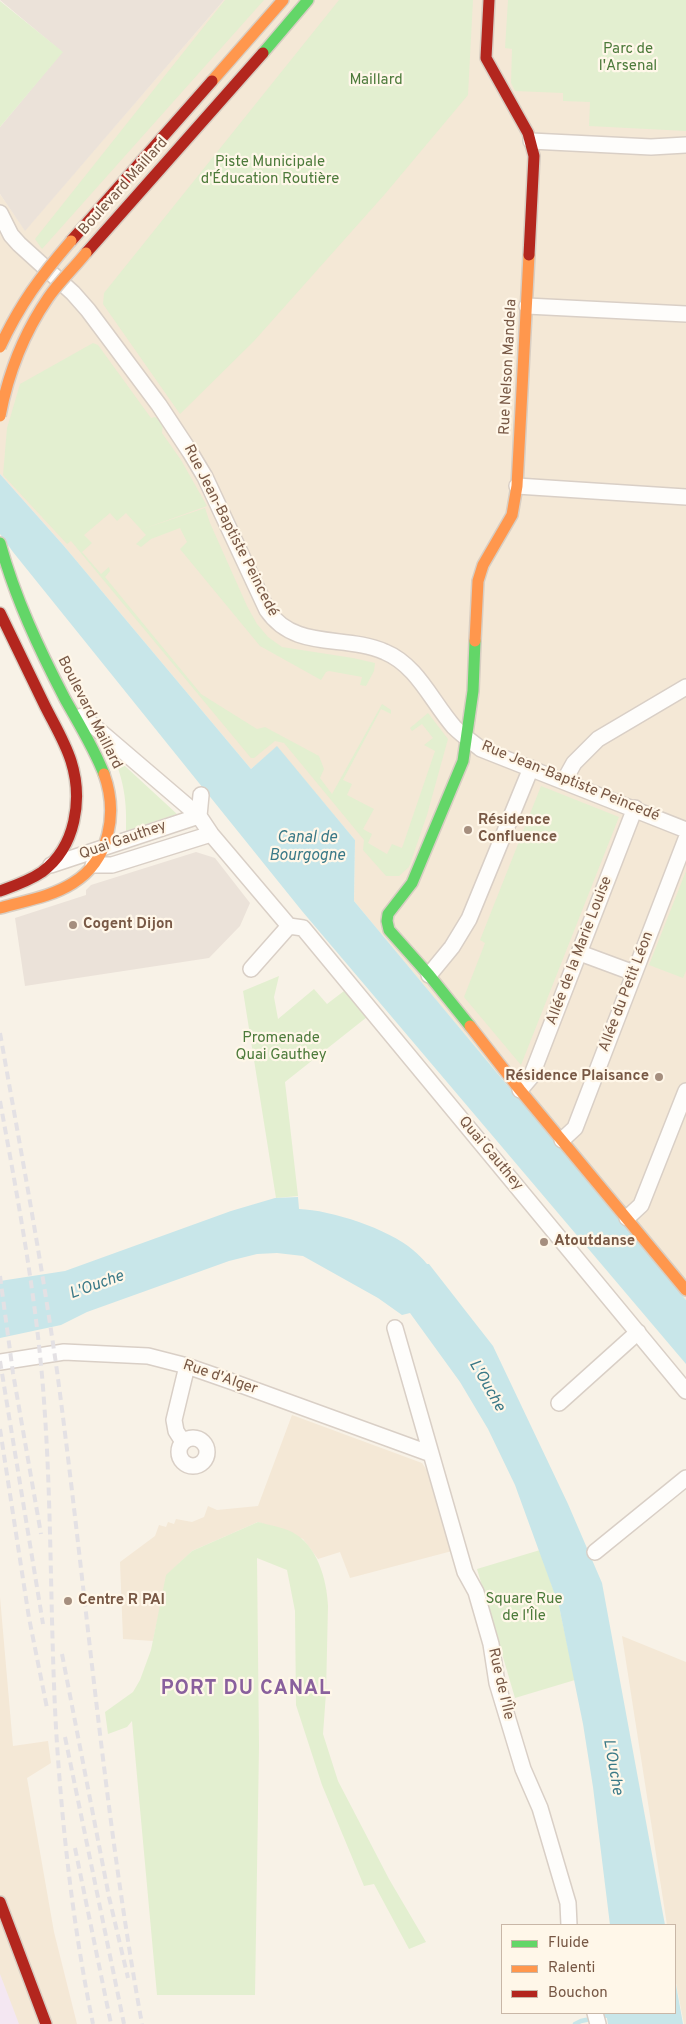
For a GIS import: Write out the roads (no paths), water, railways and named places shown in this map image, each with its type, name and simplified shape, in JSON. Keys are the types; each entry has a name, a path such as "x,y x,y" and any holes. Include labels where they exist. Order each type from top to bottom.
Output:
{"main road":[{"name":"Boulevard Maillard","path":"0,347 14,317 37,281 283,0"},
{"name":"Boulevard Maillard","path":"0,416 16,358 49,296 279,36 308,0"},
{"name":"Rue Nelson Mandela","path":"489,0 486,58 531,141 534,168 517,486 512,515 482,565 478,580 472,690 462,761 422,863 412,883 392,908 387,921 389,930 429,975 520,1090 686,1290"},
{"name":"Boulevard Maillard","path":"0,544 17,599 36,643 108,786 112,822 104,847 93,865 79,878 61,889 4,906"},
{"path":"0,613 71,760 77,781 78,802 65,845 48,866 28,880 1,890"},
{"path":"0,1902 46,2024"}],"street":[{"path":"531,141 651,147 686,145"},
{"name":"Rue Jean-Baptiste Peincedé","path":"0,213 11,235 18,244 88,310 173,426 205,478 274,620 285,629 303,637 359,644 387,652 413,673 454,727 481,749 635,808 686,830"},
{"path":"527,306 686,314"},
{"path":"517,486 686,497"},
{"path":"564,781 574,763 598,740 686,687"},
{"name":"Quai Gauthey","path":"69,706 199,816 211,834 289,926 303,928 686,1391"},
{"path":"429,975 452,947 469,918 531,768"},
{"path":"199,816 201,795"},
{"name":"Allée de la Marie Louise","path":"520,1090 531,1077 635,808"},
{"name":"Quai Gauthey","path":"48,866 199,816"},
{"name":"Quai Gauthey","path":"93,865 112,865 211,834"},
{"name":"Allée du Petit Léon","path":"562,1140 575,1128 686,839"},
{"path":"251,969 289,926"},
{"path":"580,953 634,973"},
{"path":"627,1218 641,1205 681,1119 686,1091"},
{"name":"Rue de l'Île","path":"395,1328 465,1572 476,1592 491,1644 496,1679 523,1769 540,1808 568,1903 569,1924"},
{"path":"559,1403 638,1332"},
{"name":"Rue d'Alger","path":"0,1362 64,1352 148,1356 187,1366 431,1454"},
{"path":"183,1442 176,1431 174,1420 187,1366"},
{"path":"595,1552 686,1478"}],"water":[{"name":"Canal de Bourgogne","path":"0,474 64,546 251,769 277,746 355,840 354,901 686,1300 686,1364 302,911 13,552 0,534"},
{"path":"298,1197 299,1209 327,1213 359,1222 403,1242 429,1264 493,1346 568,1504 602,1583 665,1924 610,1924 593,1787 583,1724 559,1606 515,1485 488,1429 460,1382 410,1313 402,1315 378,1298 303,1256 277,1253 257,1254 229,1261 87,1312 61,1325 0,1338 0,1281 65,1271 231,1211 275,1198"},
{"path":"676,1985 683,2024 608,2024 606,2014 676,2014"}],"waterway":[{"name":"L'Ouche","path":"575,2024 614,2014"}],"railway":[{"path":"0,1033 51,1329 116,1861 142,2024"},
{"path":"0,1101 26,1250 41,1363 48,1483 58,1765 74,1914 93,2024"},
{"path":"0,1276 13,1373 41,1534"},
{"path":"0,1361 43,1624"},
{"path":"0,1429 29,1618 47,1708"},
{"path":"62,1654 109,1897 128,1978"},
{"path":"65,1737 124,2024"},
{"path":"75,1848 111,2024"}],"place":[{"name":"Résidence Confluence","path":"468,830"},
{"name":"Cogent Dijon","path":"73,925"},
{"name":"Résidence Plaisance","path":"659,1077"},
{"name":"Atoutdanse","path":"544,1242"},
{"name":"Centre R PAI","path":"68,1601"}],"district":[{"name":"PORT DU CANAL","path":"246,1690"}],"park label":[{"name":"Parc de l'Arsenal","path":"628,58"},
{"name":"Maillard","path":"376,81"},
{"name":"Piste Municipale d'Éducation Routière","path":"270,172"},
{"name":"Promenade Quai Gauthey","path":"281,1048"},
{"name":"Square Rue de l'Île","path":"524,1608"}]}
